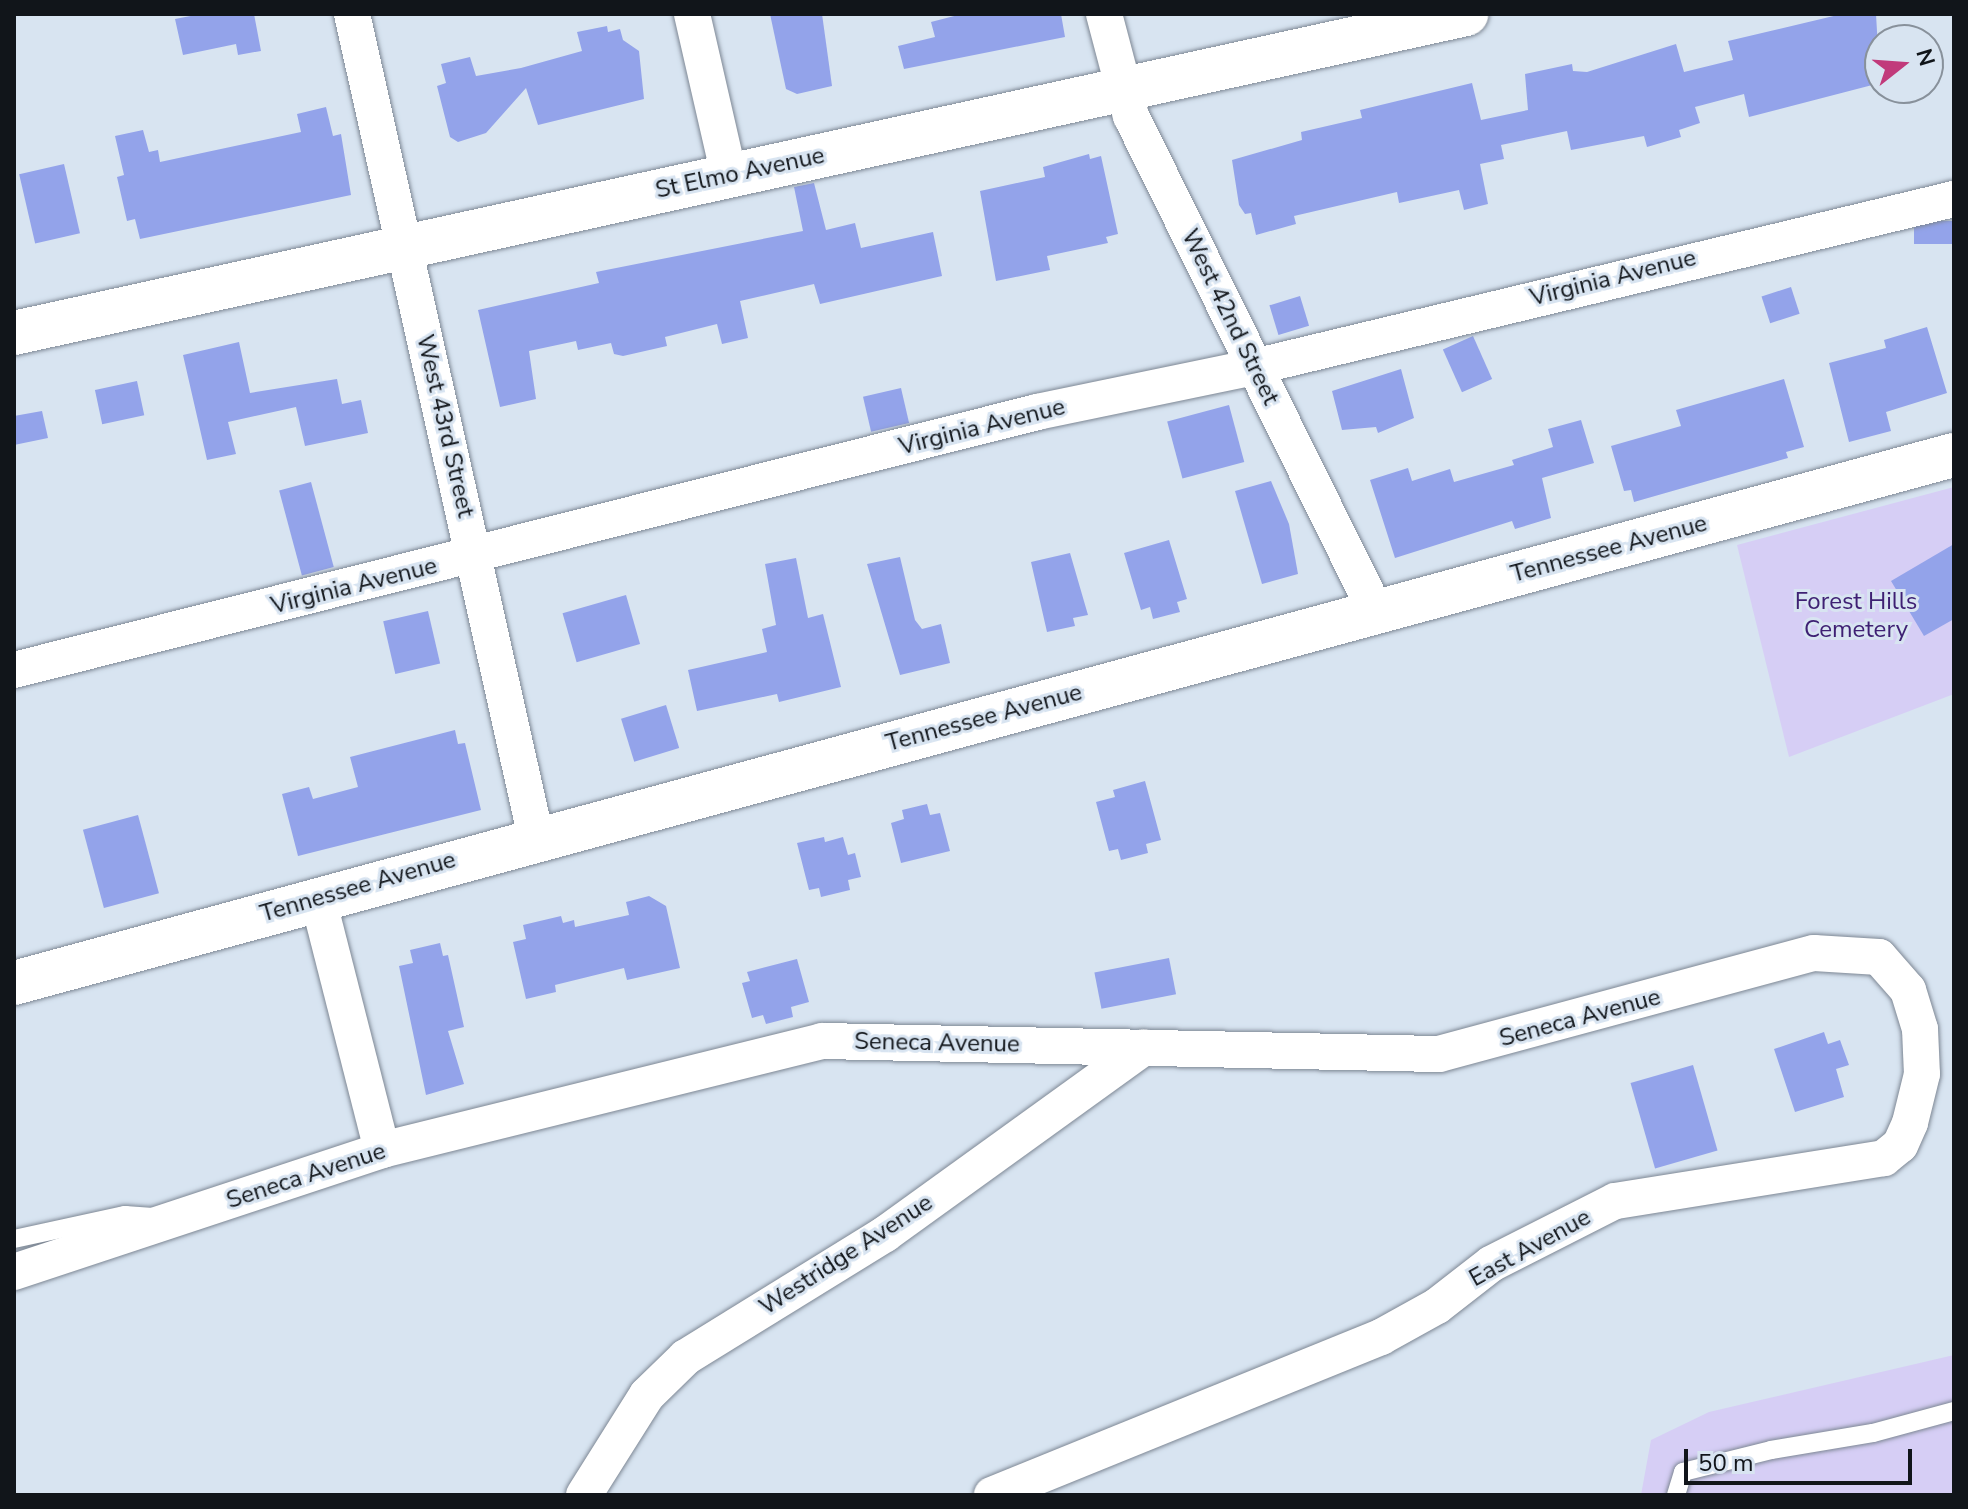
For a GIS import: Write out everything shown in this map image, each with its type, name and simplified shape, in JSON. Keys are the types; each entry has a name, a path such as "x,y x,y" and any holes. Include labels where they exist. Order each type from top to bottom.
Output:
{"street":[{"name":"West 43rd Street","path":"352,14 536,838"},
{"path":"692,14 729,175"},
{"name":"West 42nd Street","path":"1104,14 1122,89 1254,367 1376,612"},
{"name":"St Elmo Avenue","path":"14,333 1466,14"},
{"name":"Virginia Avenue","path":"14,670 1037,412 1254,367 1954,199"},
{"name":"Tennessee Avenue","path":"14,983 536,838 1954,455"},
{"path":"318,899 382,1150"},
{"name":"Seneca Avenue","path":"14,1272 382,1150 822,1041 1439,1054 1814,953 1879,957"},
{"name":"East Avenue","path":"992,1495 1381,1337 1437,1306 1491,1264 1615,1201 1884,1158 1900,1145 1910,1123 1922,1074 1920,1029 1908,990 1879,957"},
{"name":"Westridge Avenue","path":"584,1495 647,1395 686,1357 885,1234 1144,1047"}],"lane":[{"path":"14,1239 125,1215 176,1218"},
{"path":"1676,1495 1683,1472 1771,1450 1873,1433 1954,1411"}],"green space":[{"name":"Forest Hills Cemetery","path":"1954,487 1954,694 1789,757 1737,545"},
{"path":"1954,1355 1954,1495 1641,1495 1651,1440 1709,1412"}],"building":[{"path":"201,14 254,14 261,51 238,55 236,44 183,55 175,19"},
{"path":"770,14 822,14 832,86 797,94 786,89"},
{"path":"962,14 1061,14 1065,37 904,69 898,46 935,37 931,22"},
{"path":"1842,14 1876,14 1877,24 1864,24 1864,87 1749,117 1744,94 1695,107 1700,123 1679,130 1681,137 1647,147 1644,136 1571,150 1567,131 1501,145 1504,159 1480,164 1488,204 1464,210 1459,190 1399,203 1397,192 1294,216 1296,224 1256,235 1251,213 1245,214 1239,205 1232,160 1302,140 1301,132 1362,118 1360,110 1472,83 1481,120 1528,110 1525,74 1572,64 1573,71 1587,72 1676,44 1684,72 1733,60 1728,41"},
{"path":"607,26 608,32 620,29 623,40 639,51 644,99 538,125 526,88 486,133 458,142 450,137 437,86 446,83 441,64 470,57 476,76 521,68 582,51 577,32"},
{"path":"326,107 333,136 341,134 351,195 140,239 135,219 127,221 117,177 124,175 115,136 143,130 149,152 158,150 160,162 301,132 297,114"},
{"path":"1089,154 1090,159 1101,156 1118,234 1106,237 1108,243 1047,256 1050,270 996,281 980,191 1045,177 1043,167"},
{"path":"64,164 80,233 35,244 19,174"},
{"path":"814,183 826,230 855,223 861,248 933,232 942,276 820,304 814,284 740,301 748,338 722,344 717,324 665,337 667,346 623,356 614,354 611,343 578,350 576,341 529,351 536,399 500,407 478,310 599,283 596,272 803,231 794,187"},
{"path":"1914,221 1954,221 1954,244 1914,244"},
{"path":"1791,287 1800,314 1770,323 1762,297"},
{"path":"1300,296 1309,326 1278,335 1269,305"},
{"path":"1927,327 1947,393 1886,412 1891,431 1849,442 1829,363 1886,348 1884,340"},
{"path":"1473,336 1492,379 1462,392 1443,349"},
{"path":"239,342 250,393 337,379 342,404 361,400 368,433 305,446 296,407 228,422 236,454 207,460 183,355"},
{"path":"1401,369 1414,418 1378,433 1376,427 1342,430 1332,391"},
{"path":"1784,379 1804,447 1786,452 1788,458 1634,502 1631,490 1624,491 1611,446 1681,426 1676,410"},
{"path":"137,381 144,415 102,424 95,390"},
{"path":"901,388 909,423 871,432 863,397"},
{"path":"1229,405 1244,462 1182,479 1167,422"},
{"path":"42,411 48,438 14,445 14,416"},
{"path":"1581,420 1594,463 1542,478 1551,518 1515,529 1512,521 1395,558 1370,480 1408,468 1412,481 1450,469 1454,482 1514,465 1512,460 1553,447 1548,429"},
{"path":"1271,481 1289,524 1298,574 1262,584 1235,491"},
{"path":"311,482 334,567 302,576 279,491"},
{"path":"1169,540 1187,599 1177,602 1180,612 1153,619 1150,607 1141,610 1124,553"},
{"path":"1954,544 1954,619 1924,636 1891,581"},
{"path":"1070,553 1088,615 1073,618 1075,626 1047,632 1031,562"},
{"path":"900,557 915,620 922,629 941,624 950,663 900,675 867,564"},
{"path":"796,558 808,618 823,614 841,687 779,702 777,694 697,711 688,670 767,652 762,629 776,625 765,564"},
{"path":"626,595 640,644 577,662 563,613"},
{"path":"428,611 440,664 395,674 383,621"},
{"path":"666,705 679,748 634,762 621,719"},
{"path":"455,730 458,744 465,743 481,810 298,856 282,794 309,787 313,799 358,787 350,757"},
{"path":"1145,781 1161,840 1146,844 1148,853 1121,860 1118,849 1109,851 1096,802 1115,797 1113,790"},
{"path":"927,804 930,815 940,813 950,851 901,863 891,823 904,819 902,810"},
{"path":"138,815 159,893 104,908 83,830"},
{"path":"824,837 825,842 843,837 848,855 855,853 861,877 848,880 850,890 821,897 819,888 809,890 797,843"},
{"path":"649,896 666,906 680,968 627,980 624,968 555,985 556,992 526,999 513,942 526,939 523,925 561,916 563,923 574,920 575,927 629,915 626,902"},
{"path":"440,943 443,956 448,955 464,1027 448,1031 464,1084 426,1095 399,966 413,963 410,950"},
{"path":"1169,958 1176,994 1101,1009 1094,973"},
{"path":"797,959 809,1002 791,1007 793,1017 766,1024 763,1015 752,1018 742,983 750,981 747,972"},
{"path":"1824,1032 1828,1044 1840,1040 1849,1065 1836,1069 1844,1097 1795,1112 1774,1049"},
{"path":"1693,1065 1718,1151 1655,1168 1631,1083"}]}
